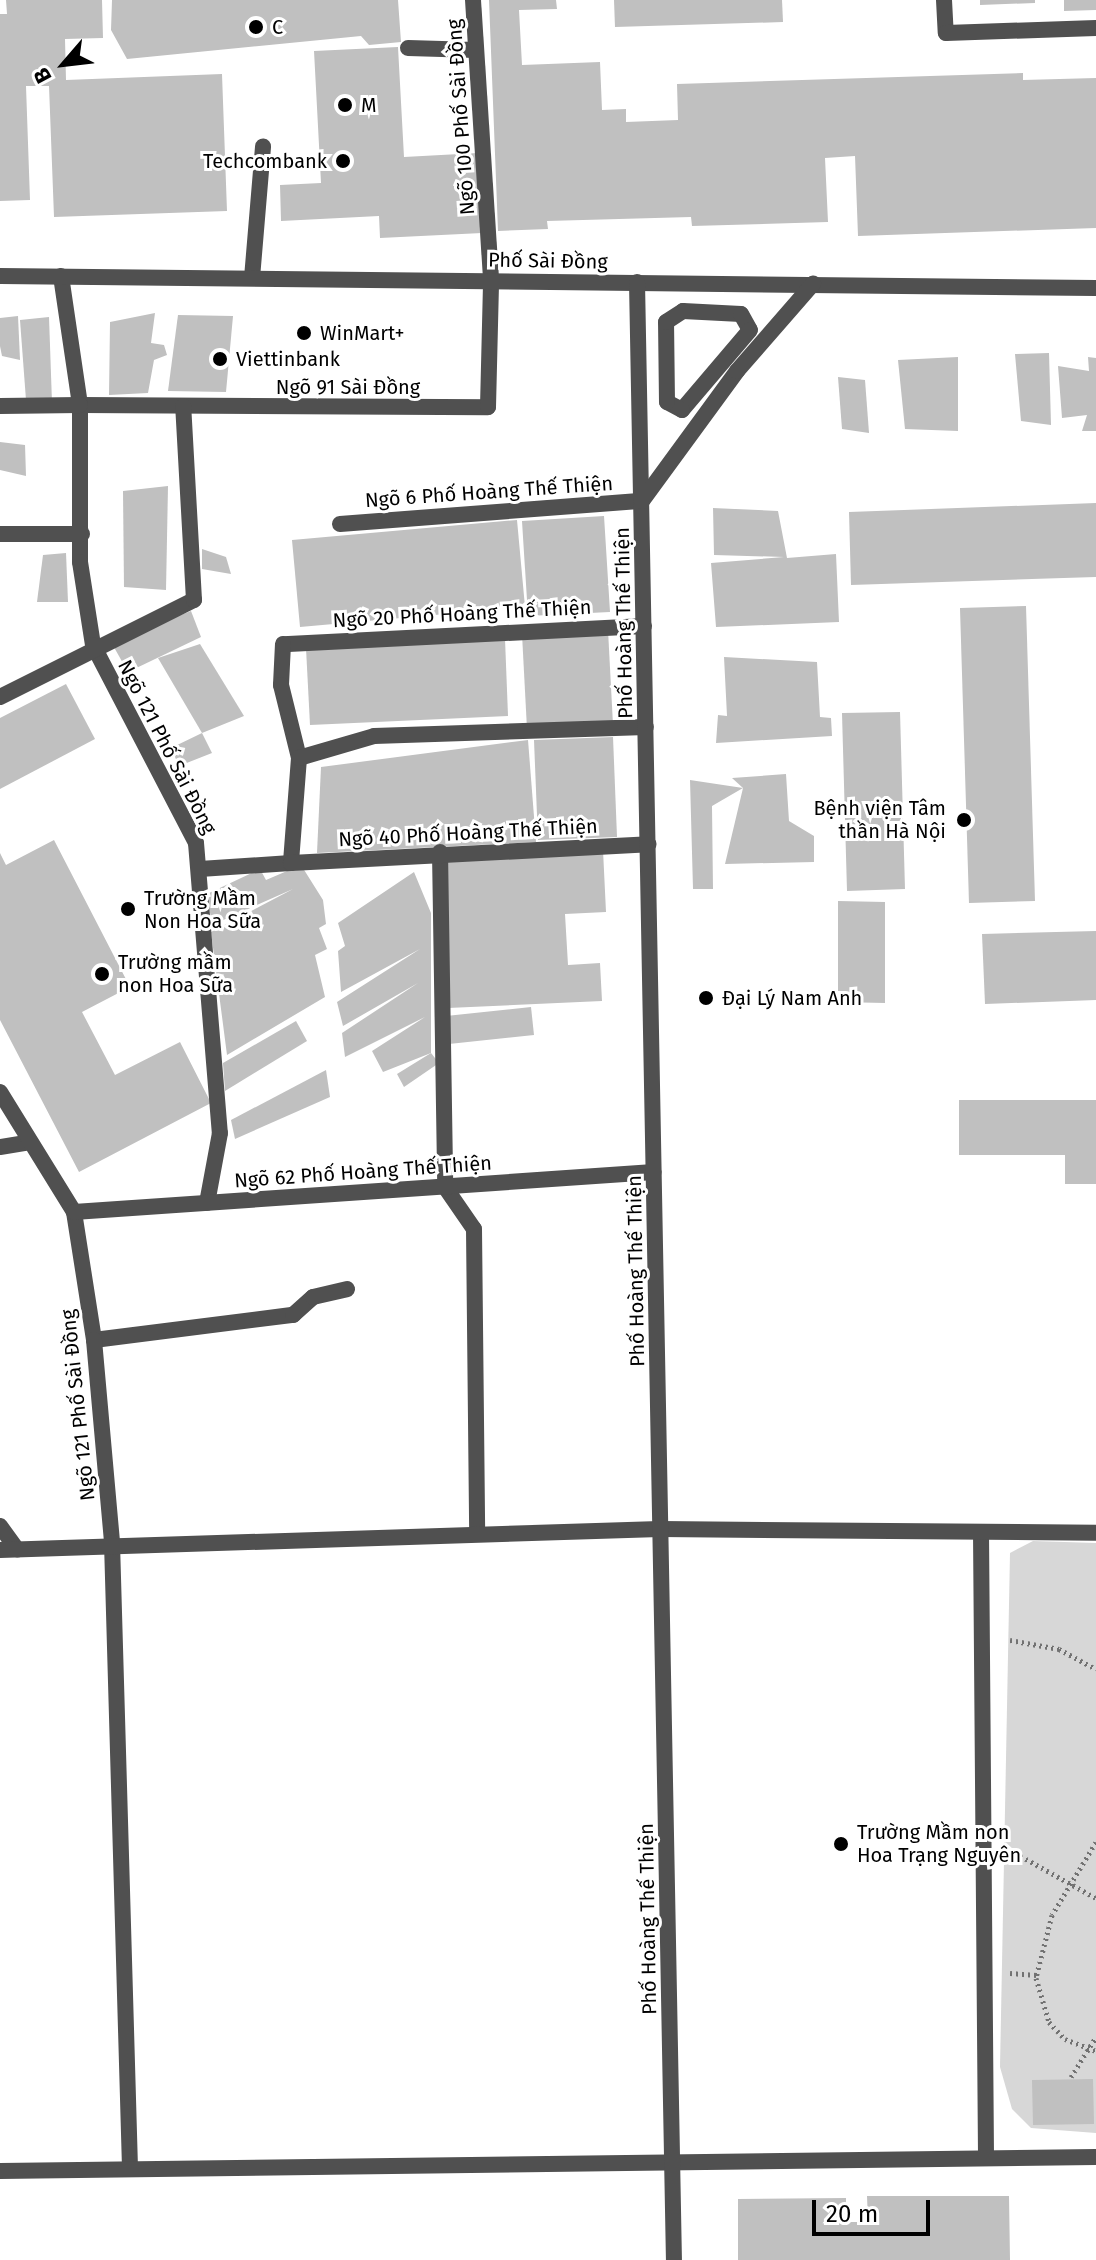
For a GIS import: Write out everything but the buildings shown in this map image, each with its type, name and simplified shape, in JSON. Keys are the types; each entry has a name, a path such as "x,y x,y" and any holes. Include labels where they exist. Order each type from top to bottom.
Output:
{"street":[{"name":"Ngõ 100 Phố Sài Đồng","path":"473,0 491,280"},
{"path":"944,0 946,33 1096,28"},
{"path":"408,48 476,50"},
{"path":"252,278 263,146"},
{"name":"Phố Sài Đồng","path":"0,276 1096,288"},
{"name":"Ngõ 121 Phố Sài Đồng","path":"61,276 80,405 82,534 93,645 196,843 220,1133 207,1203"},
{"name":"Ngõ 91 Sài Đồng","path":"0,406 488,407 491,280"},
{"name":"Phố Hoàng Thế Thiện","path":"637,282 674,2260"},
{"path":"642,501 737,371 813,284"},
{"path":"683,311 741,314 750,330 682,410 667,402 666,322 683,311"},
{"path":"93,645 194,600 183,406"},
{"name":"Ngõ 6 Phố Hoàng Thế Thiện","path":"340,524 642,501"},
{"path":"0,534 82,534"},
{"name":"Ngõ 20 Phố Hoàng Thế Thiện","path":"299,758 281,685 283,644 644,626"},
{"name":"Ngõ 121 Phố Sài Đồng","path":"0,697 93,645"},
{"path":"291,863 299,758 374,736 646,727"},
{"name":"Ngõ 40 Phố Hoàng Thế Thiện","path":"200,869 440,852 648,844"},
{"path":"440,852 445,1187 474,1229 477,1534"},
{"name":"Ngõ 121 Phố Sài Đồng","path":"0,1092 26,1143 74,1212 94,1340 112,1543 130,2169"},
{"path":"0,1147 26,1143"},
{"name":"Ngõ 62 Phố Hoàng Thế Thiện","path":"74,1212 654,1172"},
{"path":"94,1340 293,1315 313,1297 347,1289"},
{"path":"0,1526 8,1549 112,1543 660,1529 1096,1533"},
{"path":"981,1532 986,2158"},
{"path":"0,2171 1096,2157"}],"path":[{"path":"981,1637 1039,1643 1096,1669"},
{"path":"983,1834 1096,1898"},
{"path":"1096,1842 1043,1937 1036,1978 1049,2022 1096,2051"},
{"path":"1071,2077 1085,2047 1096,2037"}],"shaded area":[{"path":"1033,1541 1096,1543 1096,2133 1031,2128 1012,2109 1000,2067 1010,1553"}],"place":[{"name":"C","path":"256,27"},
{"name":"M","path":"345,105"},
{"name":"Techcombank","path":"343,161"},
{"name":"WinMart+","path":"304,333"},
{"name":"Viettinbank","path":"220,359"},
{"name":"Bệnh viện Tâm thần Hà Nội","path":"964,820"},
{"name":"Trường Mầm Non Hoa Sữa","path":"128,909"},
{"name":"Trường mầm non Hoa Sữa","path":"102,974"},
{"name":"Đại Lý Nam Anh","path":"706,998"},
{"name":"Trường Mầm non Hoa Trạng Nguyên","path":"841,1844"}]}
